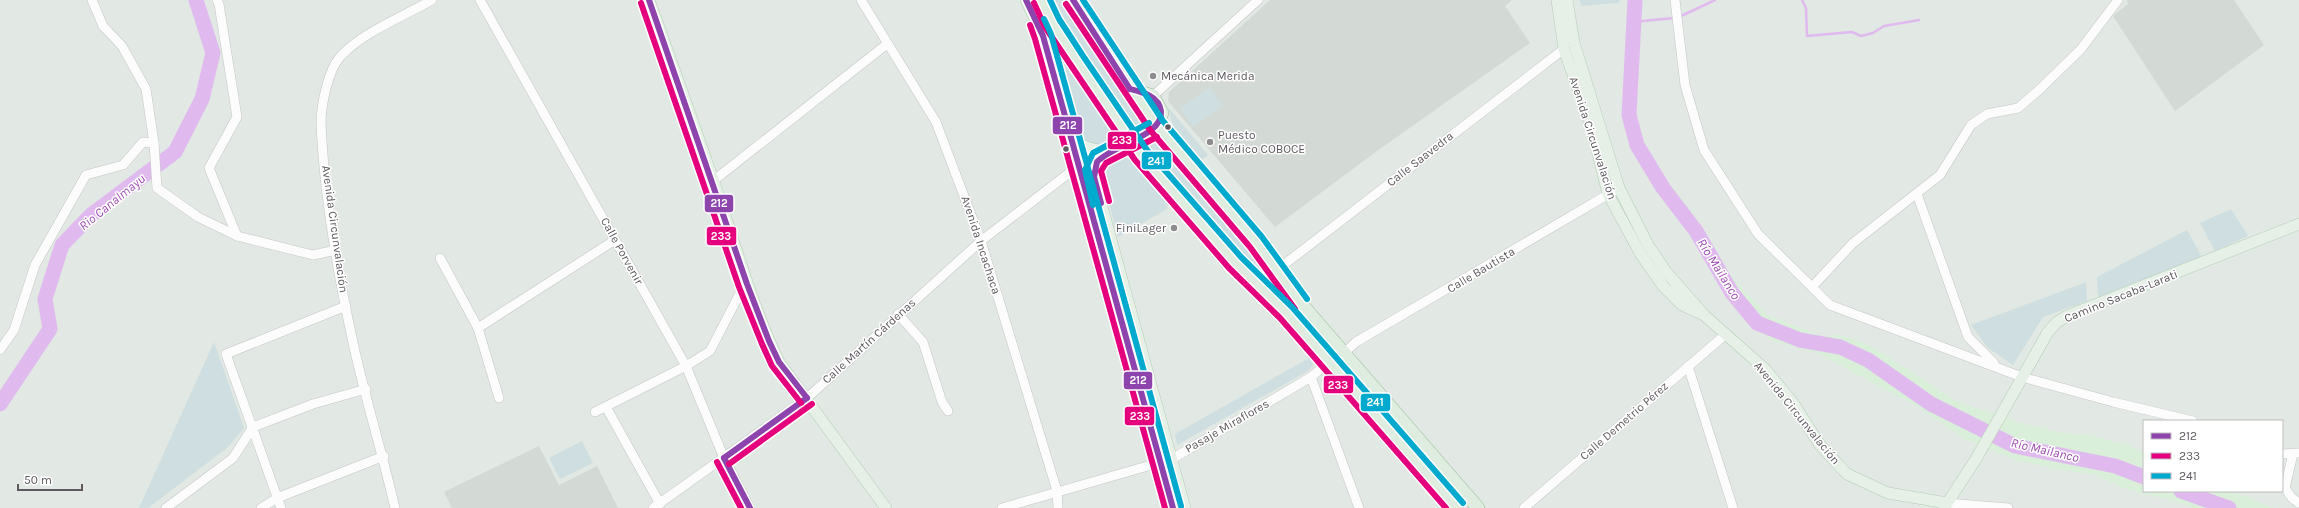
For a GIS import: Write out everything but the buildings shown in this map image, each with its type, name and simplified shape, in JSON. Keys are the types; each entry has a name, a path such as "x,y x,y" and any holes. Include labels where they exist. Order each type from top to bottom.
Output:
{"highway":[{"path":"1041,0 1052,23 1076,60 1132,141 1182,204 1235,263 1286,312 1457,508"},
{"path":"1073,0 1130,89 1157,126 1256,242 1298,300 1478,508"},
{"path":"1130,89 1153,96 1162,113 1157,126 1132,141"}],"main road":[{"path":"649,0 713,181 747,284 779,362 807,398 886,508"},
{"path":"1026,0 1043,36 1173,508"},
{"name":"Avenida Circunvalación","path":"1557,0 1564,49 1592,129 1608,194 1640,254 1664,286 1682,305 1704,315"},
{"name":"Avenida Circunvalación","path":"1567,0 1574,43 1619,188 1648,245 1667,273 1704,315 1766,370 1793,403 1820,445 1847,474 1888,494 1945,506"},
{"path":"1070,138 1086,147 1107,152"},
{"path":"1132,141 1107,152 1096,162 1094,178 1186,508"},
{"name":"Camino Sacaba-Larati","path":"1945,506 1976,459 2048,332 2057,322 2069,315 2212,260 2299,224"}],"street":[{"path":"92,0 103,26 122,46 146,89 154,143 157,188 198,217 238,236 313,255 336,250"},
{"path":"217,0 220,4 237,117 209,168 238,236"},
{"name":"Avenida Circunvalación","path":"395,508 384,456 352,338 336,250 321,122 327,84 339,58 361,40 432,0"},
{"name":"Calle Porvenir","path":"480,0 686,366 724,458 750,508"},
{"name":"Avenida Incachaca","path":"861,0 936,122 981,241 1058,491 1058,508"},
{"path":"1153,96 1258,0"},
{"path":"1675,0 1686,85 1704,150 1758,234 1830,305 1997,366 2022,377 2113,402 2189,420"},
{"path":"1812,287 1853,243 1940,175 1971,125 1987,114 2018,108 2039,90 2081,49 2118,0"},
{"path":"713,181 887,44"},
{"name":"Calle Saavedra","path":"1277,270 1564,49"},
{"path":"0,350 14,330 35,265 86,175 123,166 143,142 154,143"},
{"name":"Calle Martín Cárdenas","path":"657,506 807,398 898,314 981,241 1078,166"},
{"name":"Calle Bautista","path":"1344,353 1356,342 1619,188"},
{"path":"1917,194 1968,337 1997,366"},
{"path":"478,328 615,240"},
{"path":"440,258 478,328 499,398"},
{"path":"595,412 686,366 710,351 739,295 747,284"},
{"path":"281,508 226,354 346,306"},
{"path":"898,314 923,342 942,402 948,410"},
{"name":"Calle Demetrio Pérez","path":"1524,508 1726,334"},
{"name":"Pasaje Miraflores","path":"1002,508 1172,459 1311,377 1329,362"},
{"path":"1688,366 1733,508"},
{"path":"1311,377 1359,508"},
{"path":"166,508 233,458 253,427 314,404 366,389"},
{"path":"606,407 657,506"},
{"path":"2283,454 2296,453 2285,488 2292,498 2299,503"},
{"path":"261,508 277,498 384,456"},
{"path":"1945,506 2008,508"}],"shaded area":[{"path":"1034,0 1036,0 1069,61 1122,139 1109,144 1098,145 1087,142 1075,134 1043,18"},
{"path":"1046,0 1065,0 1109,69 1151,126 1138,130 1127,121 1080,59"},
{"path":"1270,0 1512,0 1505,6 1530,43 1377,151 1275,227 1168,101 1169,92"},
{"path":"1580,0 1619,0 1619,3 1581,6"},
{"path":"2127,0 2234,0 2264,45 2175,111 2113,16 2128,4"},
{"path":"1210,87 1223,106 1193,127 1180,108"},
{"path":"1168,107 1208,155 1200,161 1174,130"},
{"path":"1156,134 1248,240 1293,304 1291,308 1237,258 1139,144"},
{"path":"1078,149 1097,156 1092,163 1163,449 1161,447"},
{"path":"1121,154 1133,162 1168,202 1167,209 1118,237 1101,174 1105,163"},
{"path":"2231,209 2248,236 2215,251 2200,223"},
{"path":"2187,230 2202,257 2098,297 2097,277"},
{"path":"2086,282 2087,301 2043,317 2013,365 1988,348 1971,325"},
{"path":"214,342 244,428 228,447 148,508 139,508"},
{"path":"1309,358 1313,365 1308,371 1177,445 1175,434"},
{"path":"582,441 593,463 560,479 549,458"},
{"path":"539,446 559,485 597,466 618,508 452,508 444,492"}],"sand":[{"path":"1628,0 1640,0 1635,116 1643,138 1661,174 1684,202 1727,272 1766,314 1823,337 1837,334 1869,345 1958,402 2021,423 2062,433 2093,436 2129,446 2143,453 2143,492 2234,492 2275,508 2194,508 2175,501 2128,490 2098,476 2018,461 1965,439 1918,407 1817,353 1772,341 1747,317 1723,289 1689,233 1645,171 1634,149 1627,128 1624,107"}],"waterway":[{"name":"Rio Canalmayu","path":"0,404 50,329 45,299 62,245 91,215 175,152 202,99 213,53 196,0"},
{"name":"Río Mailanco","path":"1635,0 1629,115 1637,145 1663,188 1696,231 1732,293 1757,323 1800,340 1840,347 1868,360 1931,404 2015,446 2115,466 2143,477"},
{"path":"1679,17 1715,0"},
{"path":"1802,0 1806,8 1807,36 1852,32 1861,36 1873,33 1884,26 1919,20"},
{"path":"1633,22 1674,18"},
{"name":"Río Mailanco","path":"2184,492 2229,508"}],"transit line":[{"name":"212","path":"649,0 747,284 769,341 779,362 807,398"},
{"name":"212","path":"1026,0 1043,36 1173,508"},
{"name":"241","path":"1050,0 1059,19 1147,150 1241,257 1292,307 1463,503"},
{"name":"212","path":"1073,0 1130,89"},
{"name":"241","path":"1083,0 1163,121 1262,237 1307,299"},
{"name":"233","path":"641,3 739,287 772,366 801,403"},
{"name":"233","path":"1034,3 1045,27 1135,160 1229,268 1280,318 1446,508"},
{"name":"233","path":"1066,4 1150,130 1250,247 1295,309"},
{"name":"241","path":"1044,19 1051,34 1181,506"},
{"name":"233","path":"1030,25 1165,508"},
{"name":"212","path":"1101,203 1094,177 1097,162 1114,150 1146,134 1160,120 1161,111 1157,102 1149,96 1130,89"},
{"name":"241","path":"1093,205 1085,170 1093,153 1149,123"},
{"name":"233","path":"1109,201 1101,171 1106,163 1157,137"},
{"name":"212","path":"724,458 807,398"},
{"name":"233","path":"729,464 812,404"},
{"name":"212","path":"724,458 750,508"},
{"name":"233","path":"717,462 741,508"}],"place":[{"name":"Mecánica Merida","path":"1153,76"},
{"name":"Puesto Médico COBOCE","path":"1210,142"},
{"name":"FiniLager","path":"1174,228"}]}
